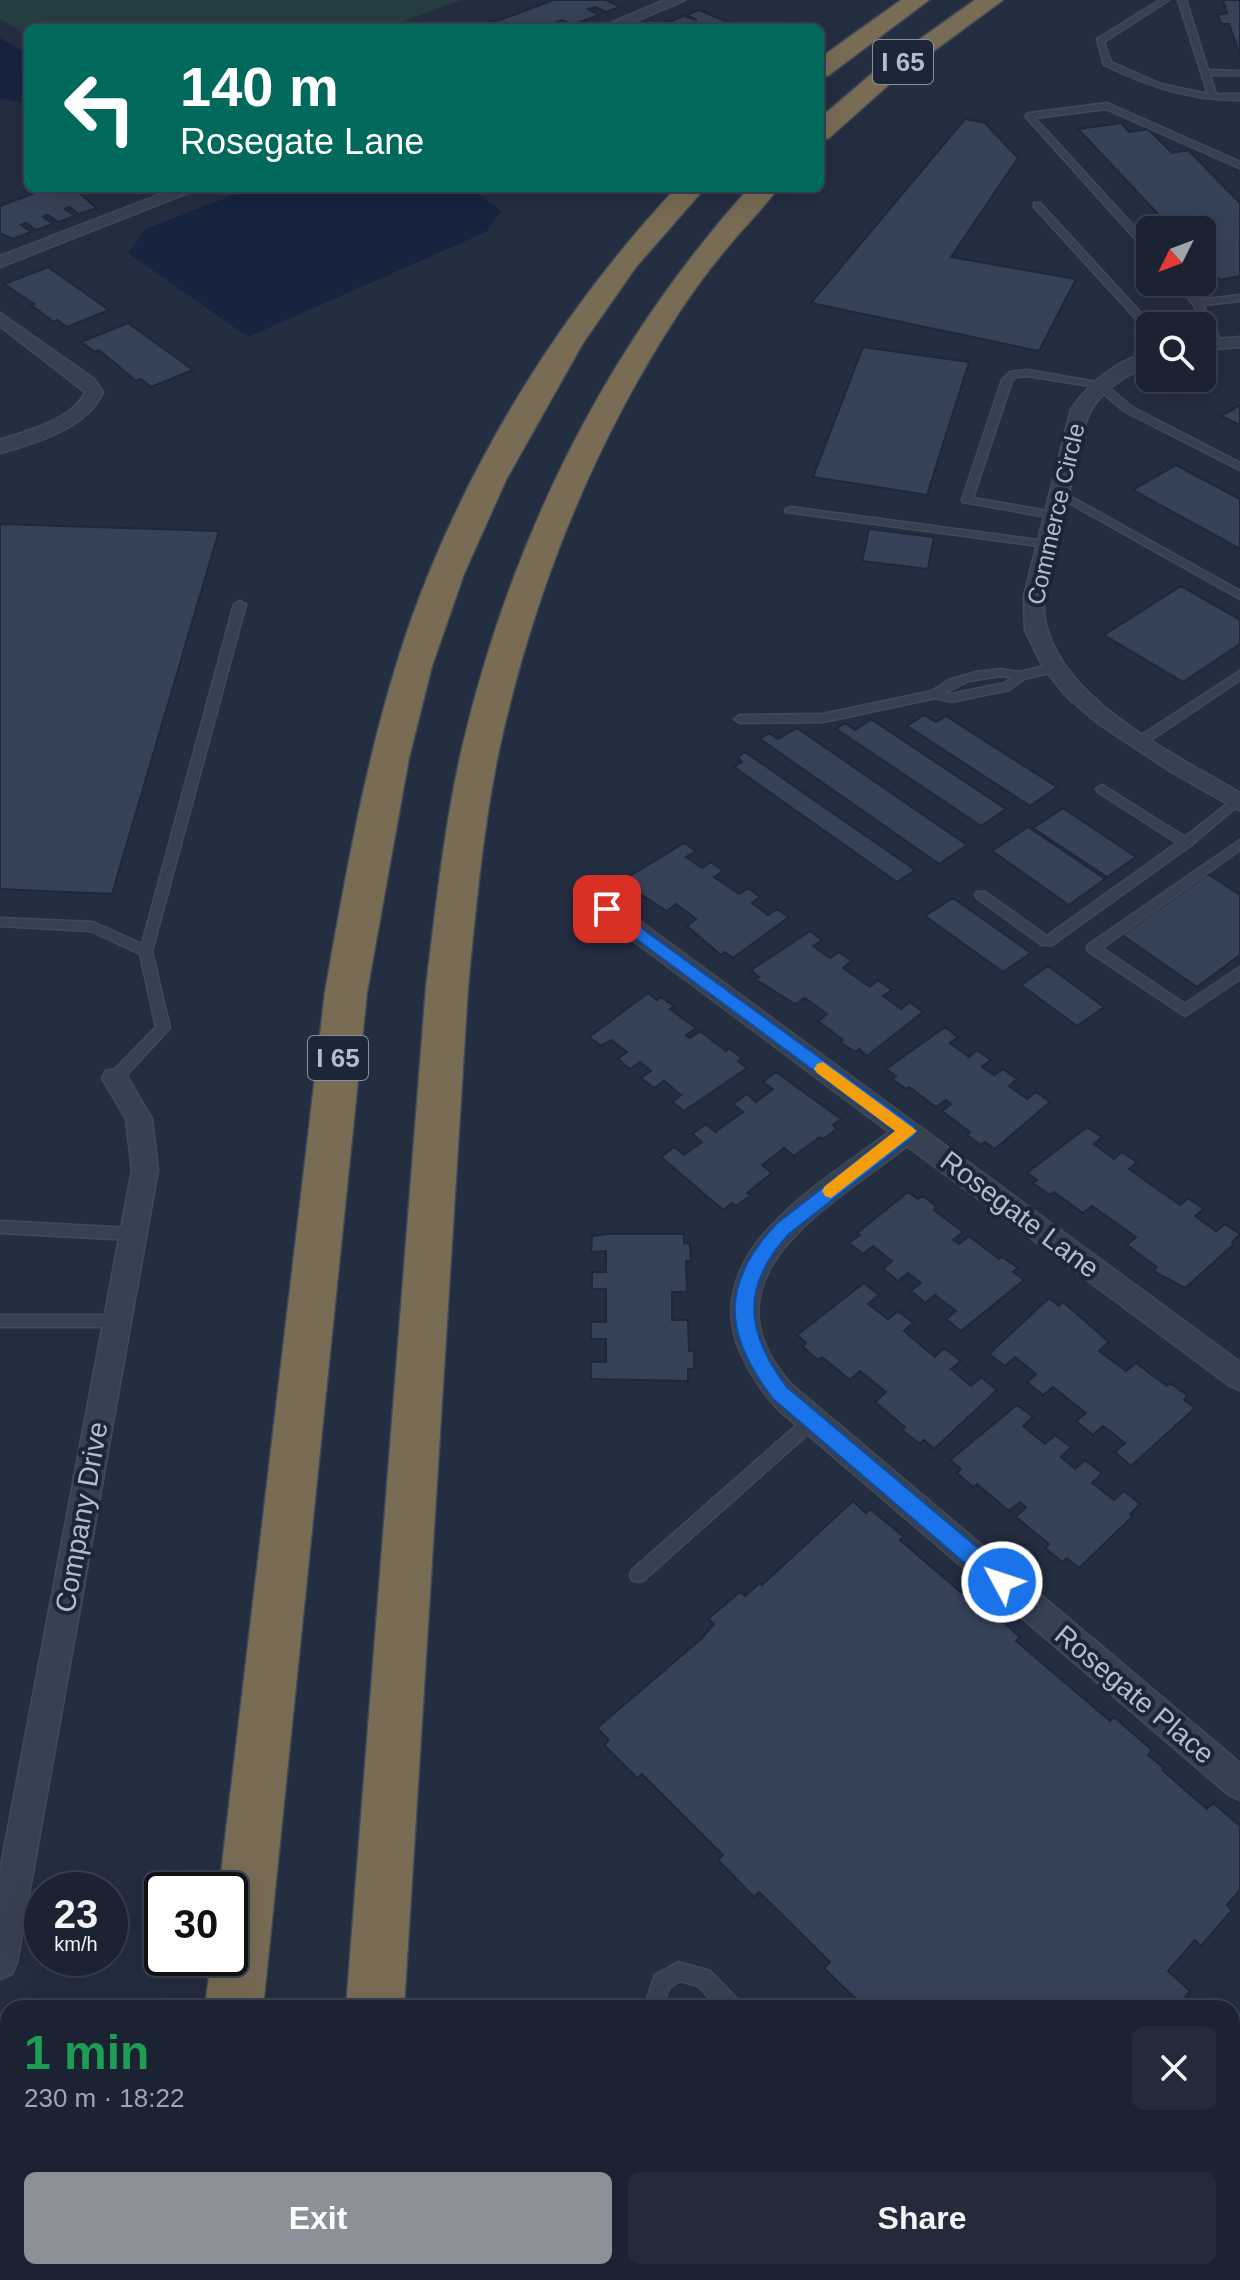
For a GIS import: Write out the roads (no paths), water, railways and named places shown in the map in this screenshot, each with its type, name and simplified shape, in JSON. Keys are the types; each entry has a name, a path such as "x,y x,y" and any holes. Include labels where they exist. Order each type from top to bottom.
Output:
{"highway":[{"name":"I 65","path":"824,67 917,0"},
{"name":"I 65","path":"824,128 884,76 991,0"},
{"name":"I 65","path":"235,2000 346,992 368,858 394,737 430,619 481,499 560,354 628,259 687,192"},
{"path":"376,2000 447,987 463,855 481,747 510,636 551,527 586,447 628,369 693,274 761,192"}],"street":[{"path":"615,24 666,2"},
{"path":"0,262 182,192"},
{"path":"0,318 87,383 94,392 87,407 75,415 0,447"},
{"path":"1216,344 1240,342"},
{"path":"1105,380 1136,364"},
{"name":"Commerce Circle","path":"1105,380 1078,414 1032,609 1037,637 1054,668 1077,697 1141,741 1239,800"},
{"name":"Rosegate Lane","path":"607,909 1240,1378"},
{"name":"Company Drive","path":"0,1962 145,1170 145,1150 135,1107 115,1078"},
{"name":"Rosegate Place","path":"908,1131 783,1229 757,1260 745,1292 744,1327 757,1363 780,1393 812,1421 1240,1784"}],"lane":[{"path":"1165,0 1100,41 1107,63 1153,85 1187,96 1240,97"},
{"path":"1182,0 1213,97"},
{"path":"1206,72 1240,73"},
{"path":"1136,234 1029,116 1107,106 1240,165"},
{"path":"1037,205 1136,314"},
{"path":"1191,296 1200,312"},
{"path":"1197,303 1240,298"},
{"path":"1053,515 967,500 1007,380 1013,374 1105,380 1128,409 1240,467"},
{"path":"1059,493 1240,596"},
{"path":"790,510 1046,544"},
{"path":"115,1078 163,1028 146,951 240,604"},
{"path":"740,719 823,718 936,694 947,682 1009,670 1020,676 1054,668"},
{"path":"1141,741 1240,675"},
{"path":"1102,789 1186,843"},
{"path":"981,895 1047,942 1186,843 1239,800"},
{"path":"1240,844 1093,948 1185,1011 1240,972"},
{"path":"0,922 93,927 146,951"},
{"path":"0,1227 132,1234"},
{"path":"0,1321 117,1321"},
{"path":"638,1575 812,1421"},
{"path":"656,2000 662,1982 678,1971 703,1978 724,2000"}],"water":[{"path":"0,38 24,53 24,103 0,98"},
{"path":"241,192 475,192 501,211 486,232 248,337 128,253 146,229"}]}
